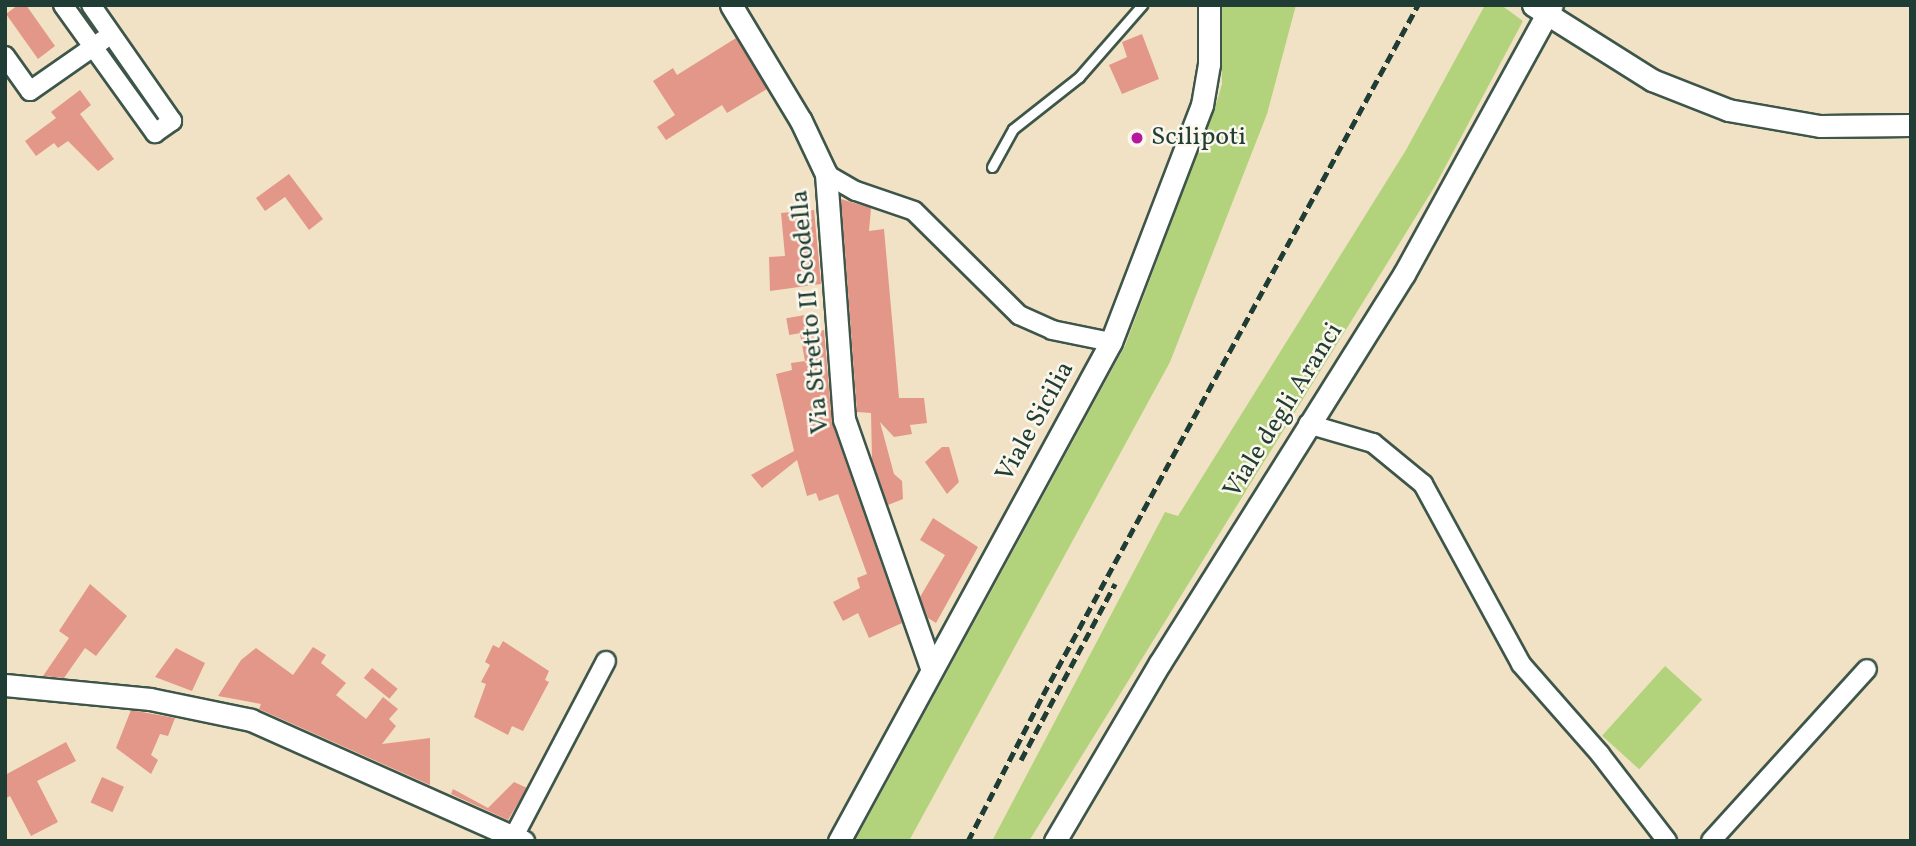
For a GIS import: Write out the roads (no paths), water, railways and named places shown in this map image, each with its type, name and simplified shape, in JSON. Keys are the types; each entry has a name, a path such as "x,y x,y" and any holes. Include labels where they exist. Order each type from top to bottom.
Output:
{"street":[{"path":"63,5 155,133 172,121 91,5"},
{"name":"Via Stretto II Scodella","path":"731,5 802,121 826,174 844,419 931,667"},
{"name":"Viale Sicilia","path":"839,841 931,667 1111,342 1202,105 1209,64 1209,5"},
{"path":"1544,8 1652,80 1728,110 1820,126 1911,125"},
{"name":"Viale degli Aranci","path":"1055,841 1308,424 1404,274 1544,8"},
{"path":"5,56 30,92 111,34"},
{"path":"826,174 856,191 914,211 1019,315 1052,330 1111,342"},
{"path":"1308,424 1373,443 1423,484 1521,664 1600,754 1667,841"},
{"path":"5,685 150,699 251,720 357,764 518,839 606,661"},
{"path":"1711,841 1867,670"}],"lane":[{"path":"992,167 1013,130 1079,77 1142,5"}],"railway":[{"path":"968,841 1043,695 1418,5"},
{"path":"1021,760 1115,584"}],"place":[{"name":"Scilipoti","path":"1137,138"}]}
